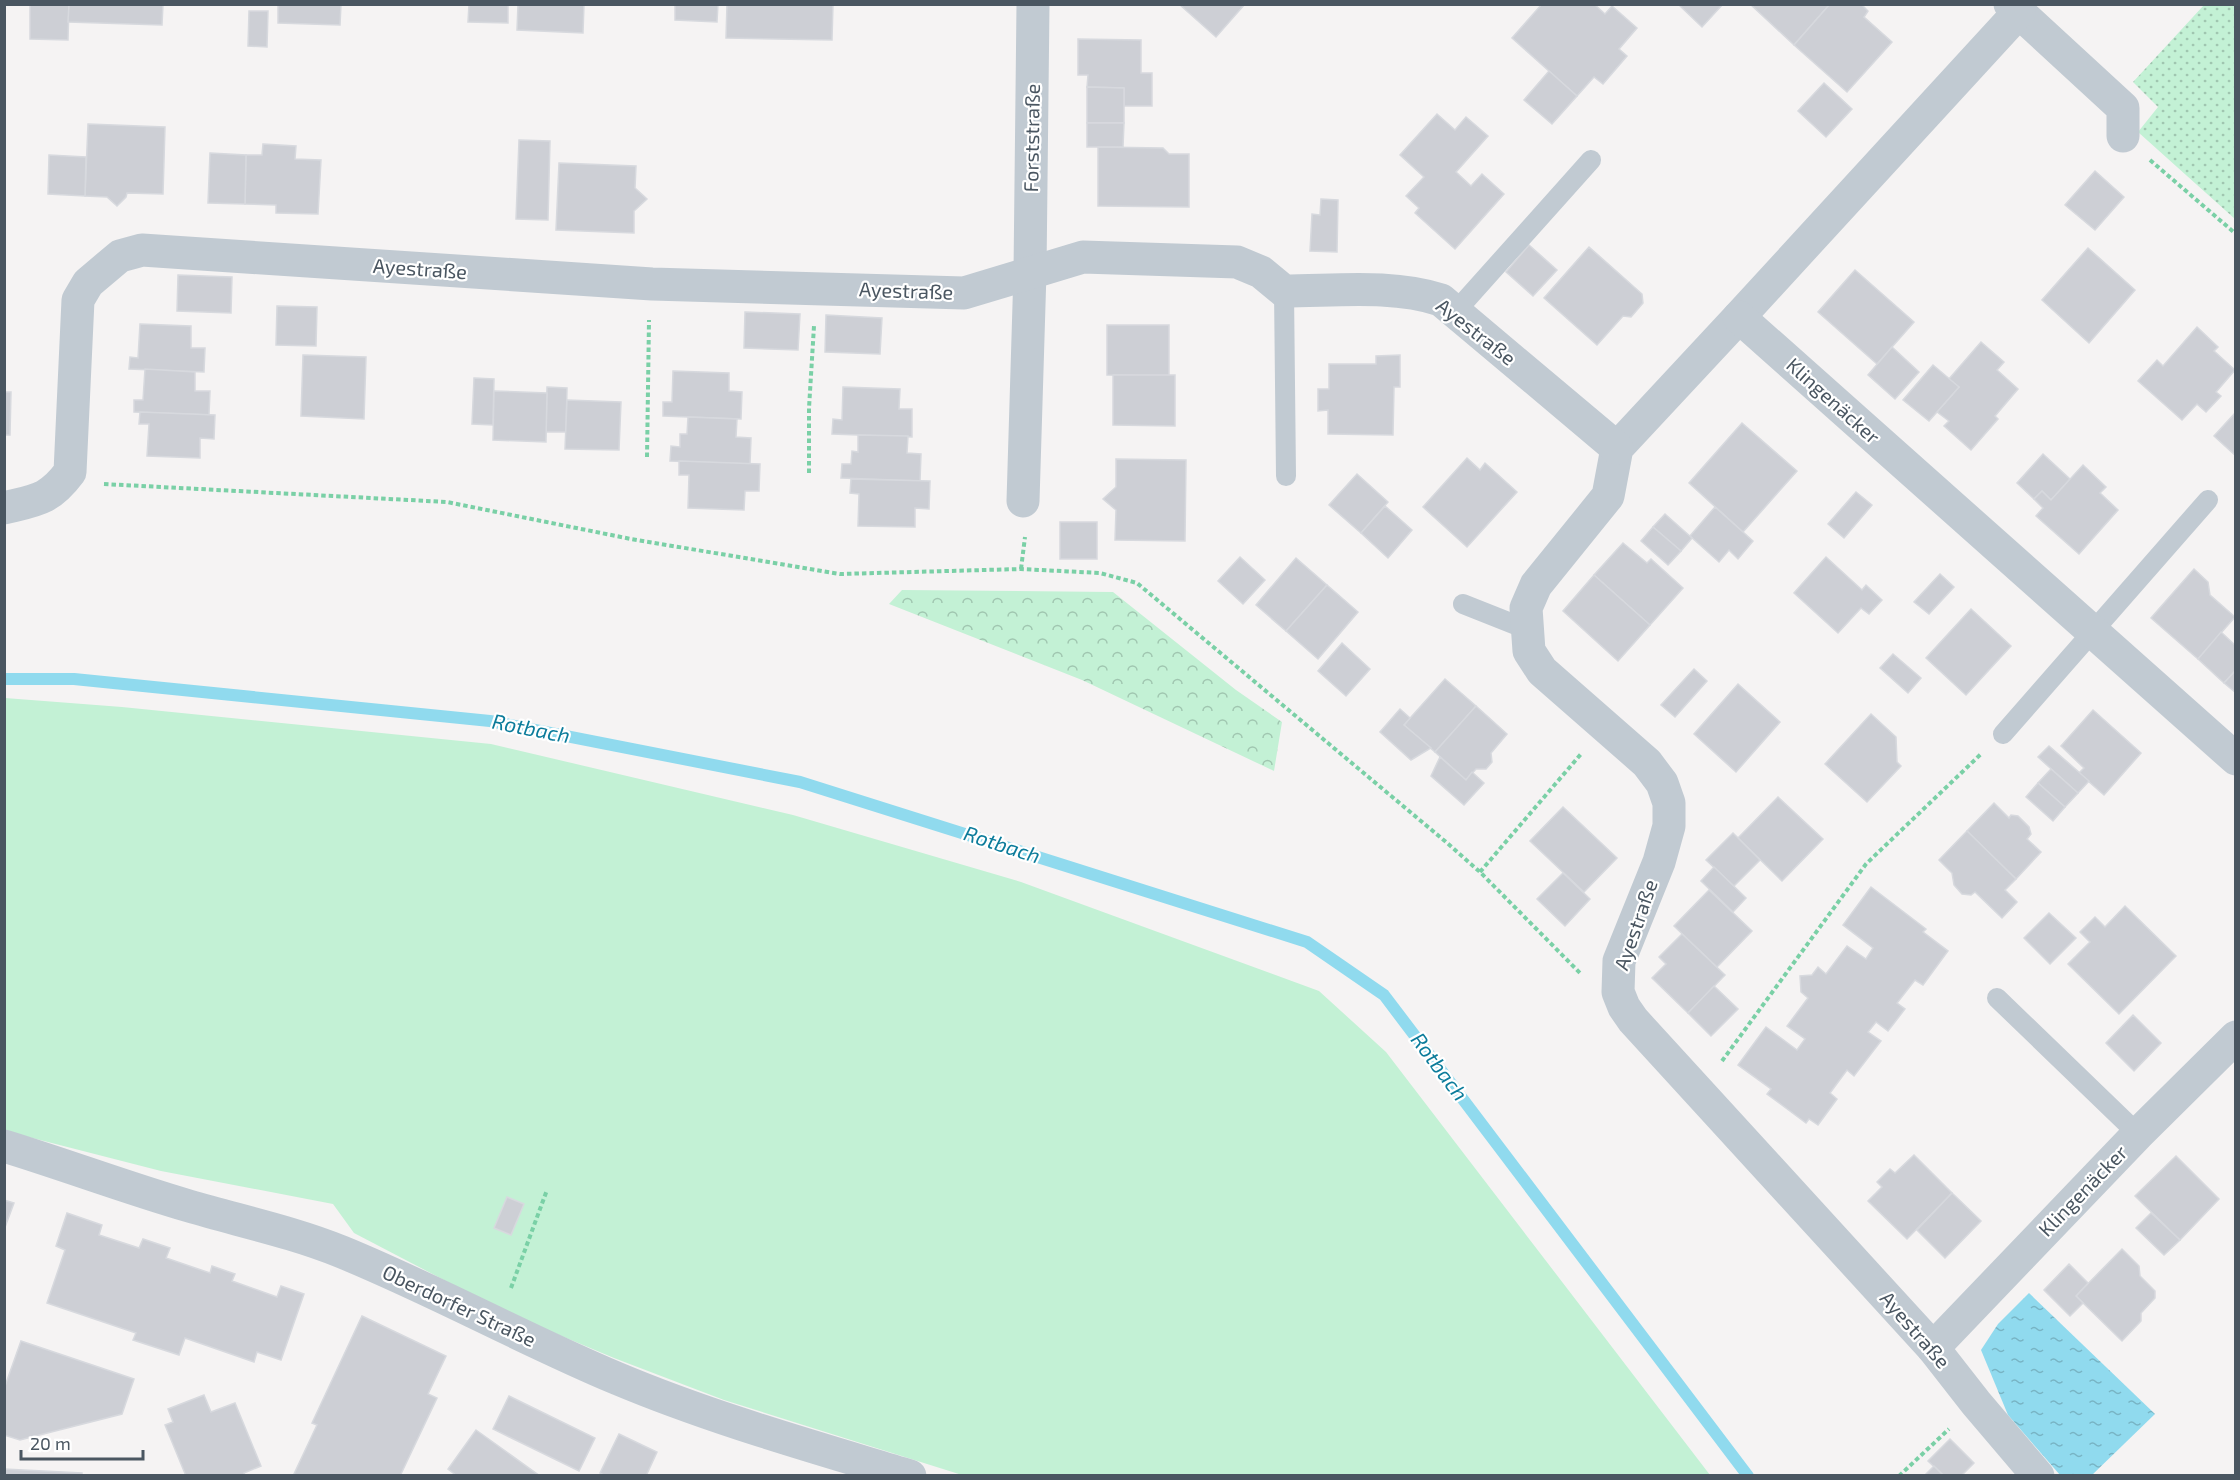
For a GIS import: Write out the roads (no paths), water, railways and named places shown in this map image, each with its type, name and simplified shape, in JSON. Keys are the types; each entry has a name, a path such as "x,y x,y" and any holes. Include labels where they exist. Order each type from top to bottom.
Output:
{"street":[{"name":"Forststraße","path":"1030,272 1033,4"},
{"path":"1617,448 1739,318 2015,8 2123,108 2123,136"},
{"name":"Ayestraße","path":"4,508 41,499 58,488 70,472 78,300 88,283 120,256 142,250 652,284 964,293 1083,258 1238,262 1261,272 1284,291 1377,291 1428,296 1441,300 1617,448 1608,496 1536,585 1526,608 1526,629 1529,651 1542,671 1647,763 1662,783 1669,803 1669,826 1659,862 1619,961 1618,992 1624,1007 1633,1020 1933,1348 2038,1476"},
{"path":"1023,501 1030,272"},
{"name":"Klingenäcker","path":"1739,318 2235,759"},
{"name":"Klingenäcker","path":"1933,1348 2138,1134 2235,1037"},
{"name":"Oberdorfer Straße","path":"4,1146 187,1205 292,1234 340,1251 387,1271 497,1325 691,1408 910,1476"}],"lane":[{"path":"1456,311 1591,160"},
{"path":"1284,291 1286,476"},
{"path":"2003,734 2094,633 2208,500"},
{"path":"1463,604 1526,629"},
{"path":"1997,998 2138,1134"}],"water":[{"path":"2029,1293 2155,1414 2092,1475 2060,1475 2008,1415 1981,1350 1998,1324"}],"waterway":[{"name":"Rotbach","path":"4,679 74,679 490,721 800,782 1307,942 1384,995 1748,1476"}]}
